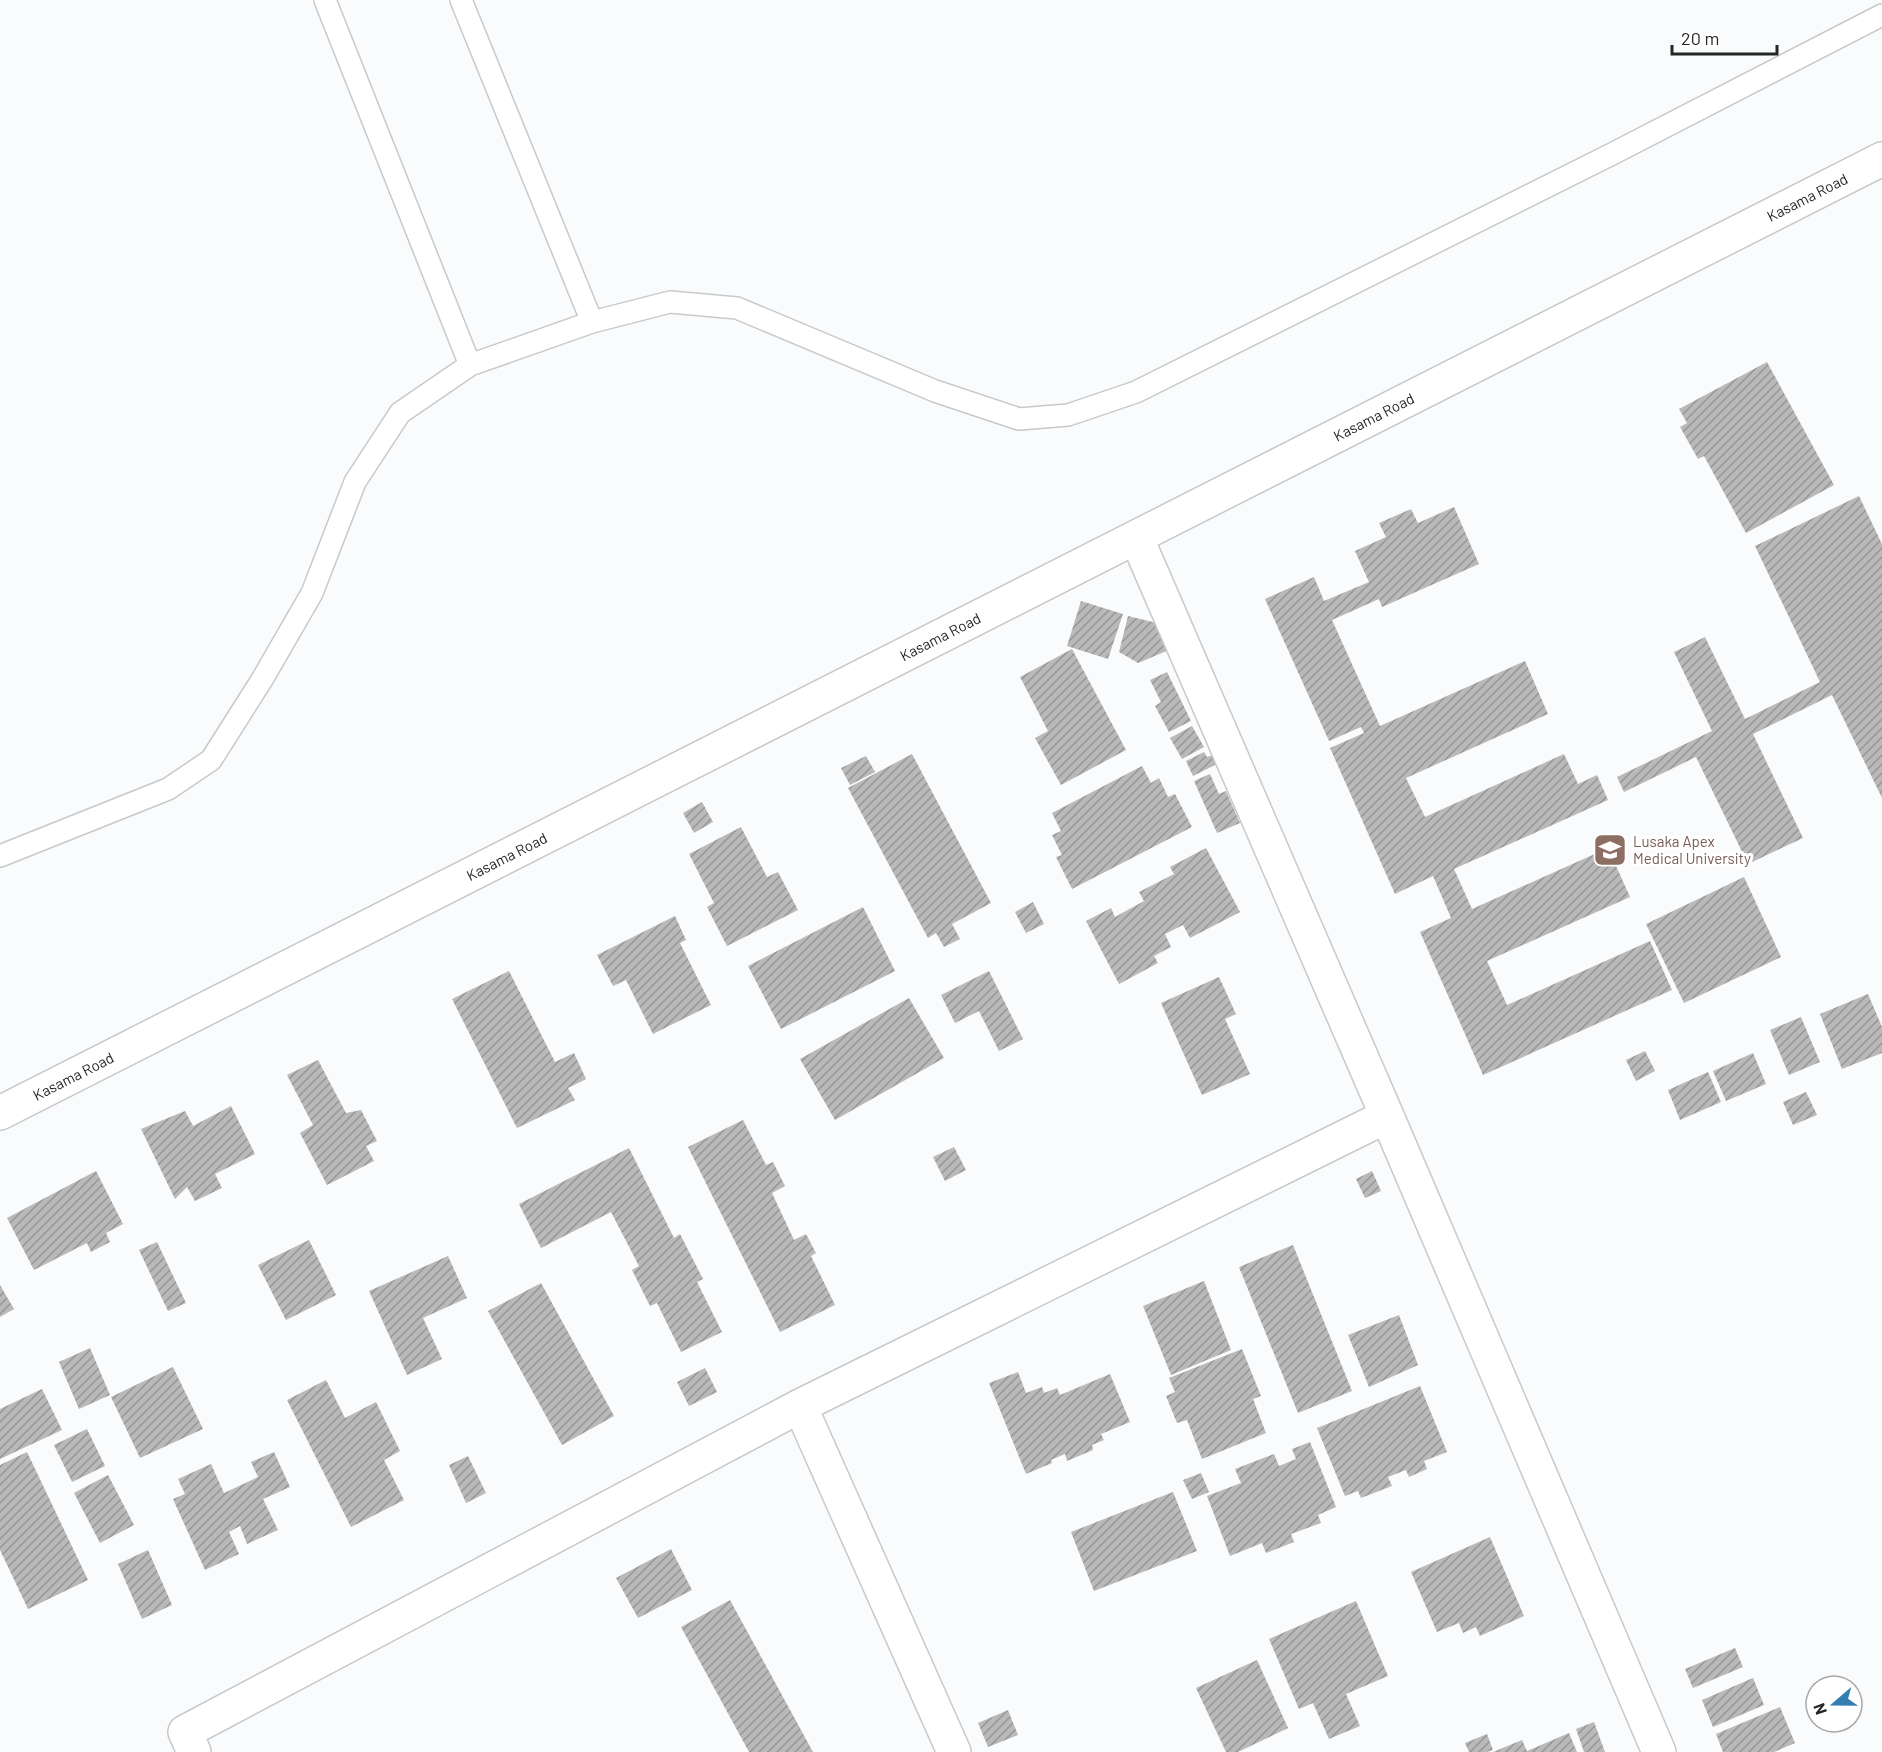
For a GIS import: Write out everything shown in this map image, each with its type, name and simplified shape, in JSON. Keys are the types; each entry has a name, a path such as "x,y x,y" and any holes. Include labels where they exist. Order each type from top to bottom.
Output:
{"street":[{"name":"Kasama Road","path":"0,1113 1882,159"},
{"path":"1137,538 1659,1752"},
{"path":"194,1752 185,1732 800,1406 1387,1116"},
{"path":"800,1406 954,1752"}],"lane":[{"path":"325,0 470,365"},
{"path":"461,0 592,322"},
{"path":"0,856 168,789 211,760 263,678 312,593 355,482 400,413 470,365 592,322 670,302 737,308 935,391 1019,419 1068,415 1136,392 1882,15"}],"building":[{"path":"1767,362 1834,485 1746,533 1704,456 1698,459 1680,427 1687,423 1679,409"},
{"path":"1859,496 1882,544 1882,798 1832,695 1753,734 1803,838 1748,864 1696,757 1624,792 1617,777 1712,731 1674,652 1705,637 1745,719 1820,682 1755,546"},
{"path":"1454,507 1479,564 1382,607 1379,599 1332,620 1380,726 1525,661 1548,714 1406,778 1425,817 1564,754 1578,784 1597,775 1608,800 1454,869 1472,909 1608,848 1630,897 1487,961 1507,1005 1650,941 1672,990 1483,1075 1420,932 1451,918 1433,876 1395,894 1330,748 1364,733 1361,727 1329,741 1265,599 1314,577 1324,601 1369,582 1355,551 1386,537 1379,523 1411,509 1418,523"},
{"path":"1081,601 1123,614 1108,659 1067,646"},
{"path":"1128,616 1157,623 1169,650 1138,663 1119,652"},
{"path":"1072,649 1126,750 1061,785 1035,738 1048,731 1020,677"},
{"path":"1167,672 1191,721 1169,732 1155,706 1161,702 1150,680"},
{"path":"1192,726 1204,747 1182,759 1170,738"},
{"path":"1204,752 1207,757 1213,755 1217,764 1193,776 1186,761"},
{"path":"912,754 991,903 952,924 960,939 944,947 936,933 928,938 848,788"},
{"path":"866,756 875,772 850,785 841,768"},
{"path":"1142,766 1151,783 1159,778 1168,797 1175,794 1192,827 1072,889 1056,857 1062,855 1052,835 1061,831 1052,813"},
{"path":"1210,774 1219,794 1226,791 1240,823 1217,833 1194,781"},
{"path":"702,802 713,822 694,833 683,813"},
{"path":"741,827 767,877 778,872 798,910 727,946 707,907 714,903 689,854"},
{"path":"1206,848 1240,912 1190,938 1183,925 1165,934 1171,947 1154,956 1158,963 1119,984 1086,921 1111,908 1115,917 1144,901 1139,892 1174,874 1170,867"},
{"path":"1744,877 1781,957 1684,1003 1646,924"},
{"path":"1033,902 1044,924 1026,933 1015,912"},
{"path":"863,907 895,971 781,1029 748,966"},
{"path":"675,916 686,940 680,943 711,1005 653,1034 626,980 613,986 597,955"},
{"path":"509,971 555,1062 574,1053 586,1079 568,1088 575,1100 517,1128 452,999"},
{"path":"989,971 1023,1039 999,1051 979,1011 955,1023 941,995"},
{"path":"1219,977 1236,1014 1225,1019 1250,1074 1202,1095 1161,1003"},
{"path":"1868,994 1882,1027 1882,1053 1842,1069 1820,1014"},
{"path":"909,998 944,1058 835,1120 800,1059"},
{"path":"1801,1017 1820,1062 1789,1075 1770,1030"},
{"path":"1645,1051 1655,1071 1636,1081 1626,1060"},
{"path":"1753,1053 1766,1084 1726,1101 1713,1071"},
{"path":"318,1060 346,1113 361,1110 377,1141 366,1146 374,1161 327,1185 300,1133 313,1125 287,1075"},
{"path":"1708,1072 1721,1102 1680,1120 1668,1090"},
{"path":"1806,1092 1817,1115 1793,1125 1783,1102"},
{"path":"231,1106 255,1154 215,1174 222,1188 195,1201 187,1187 175,1199 141,1129 185,1111 193,1126"},
{"path":"743,1120 766,1165 773,1162 785,1186 772,1193 794,1240 806,1234 816,1253 811,1256 835,1305 780,1332 688,1147"},
{"path":"954,1147 966,1170 945,1181 933,1157"},
{"path":"629,1148 674,1238 680,1234 703,1279 697,1282 722,1332 681,1352 657,1303 650,1306 632,1270 639,1266 611,1212 541,1248 519,1204"},
{"path":"96,1171 123,1224 106,1233 110,1242 91,1252 87,1243 34,1270 7,1218"},
{"path":"1372,1171 1381,1191 1365,1198 1356,1179"},
{"path":"309,1240 336,1295 286,1320 258,1265"},
{"path":"157,1242 186,1303 168,1311 139,1250"},
{"path":"1293,1245 1352,1391 1298,1413 1239,1267"},
{"path":"448,1256 467,1298 423,1318 442,1359 407,1375 369,1291"},
{"path":"1204,1281 1231,1350 1171,1375 1143,1306"},
{"path":"541,1283 614,1416 562,1445 488,1311"},
{"path":"0,1285 14,1309 0,1317"},
{"path":"1399,1315 1418,1365 1369,1387 1348,1335"},
{"path":"90,1348 110,1395 79,1409 59,1362"},
{"path":"1242,1349 1261,1396 1253,1399 1266,1433 1202,1459 1187,1420 1177,1423 1166,1396 1175,1392 1169,1378"},
{"path":"173,1367 203,1429 140,1458 111,1397"},
{"path":"705,1368 717,1392 689,1406 677,1382"},
{"path":"1018,1372 1026,1393 1042,1387 1044,1393 1057,1388 1060,1395 1110,1374 1130,1422 1101,1434 1104,1440 1092,1445 1093,1450 1067,1461 1065,1454 1051,1460 1052,1463 1026,1474 989,1383"},
{"path":"326,1380 345,1418 376,1402 400,1451 384,1460 404,1500 351,1527 287,1400"},
{"path":"1420,1386 1447,1452 1424,1461 1427,1469 1409,1477 1406,1470 1388,1477 1392,1486 1361,1498 1358,1491 1345,1496 1317,1428"},
{"path":"42,1389 62,1430 0,1459 0,1409"},
{"path":"87,1429 105,1466 72,1482 54,1445"},
{"path":"1310,1442 1336,1507 1318,1515 1321,1523 1291,1534 1294,1542 1266,1553 1262,1543 1230,1556 1207,1496 1241,1483 1235,1469 1274,1454 1279,1466 1296,1459 1292,1449"},
{"path":"27,1452 88,1580 28,1609 0,1550 0,1465"},
{"path":"274,1452 290,1487 263,1499 278,1530 247,1544 240,1526 229,1532 239,1554 205,1570 173,1499 185,1494 178,1479 211,1464 224,1493 258,1477 251,1462"},
{"path":"468,1456 486,1493 466,1503 449,1465"},
{"path":"1201,1473 1209,1492 1192,1499 1183,1480"},
{"path":"108,1475 134,1525 100,1543 74,1493"},
{"path":"1173,1492 1197,1551 1094,1591 1071,1532"},
{"path":"1490,1537 1524,1616 1480,1636 1476,1627 1463,1633 1459,1623 1437,1632 1411,1572"},
{"path":"671,1549 692,1590 638,1618 616,1578"},
{"path":"148,1550 172,1605 142,1619 118,1564"},
{"path":"730,1600 813,1752 749,1752 681,1627"},
{"path":"1356,1601 1388,1676 1346,1694 1360,1726 1329,1739 1313,1703 1299,1709 1269,1639"},
{"path":"1735,1648 1743,1667 1693,1688 1685,1669"},
{"path":"1257,1660 1288,1728 1238,1752 1226,1752 1196,1688"},
{"path":"1753,1678 1764,1705 1713,1727 1702,1700"},
{"path":"1780,1707 1795,1743 1774,1752 1723,1752 1716,1734"},
{"path":"1008,1710 1018,1735 988,1747 978,1723"},
{"path":"1594,1722 1605,1752 1584,1752 1576,1729"},
{"path":"1569,1733 1577,1752 1493,1752 1522,1740 1527,1751"},
{"path":"1487,1734 1493,1750 1469,1752 1465,1743"}],"place":[{"name":"Lusaka Apex Medical University","path":"1610,850"}]}
